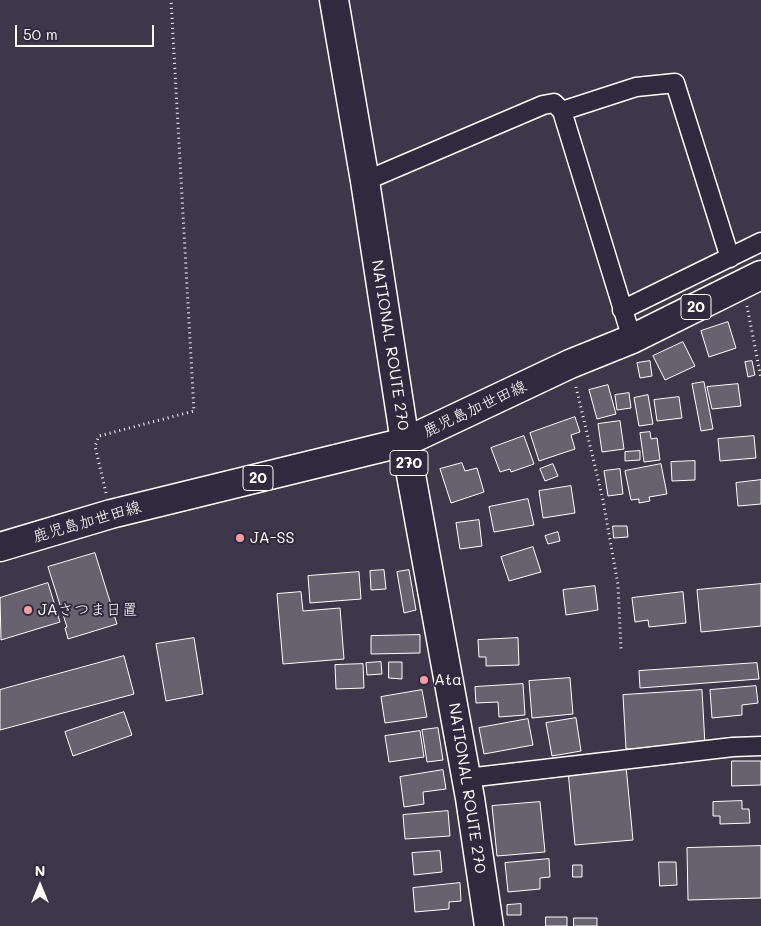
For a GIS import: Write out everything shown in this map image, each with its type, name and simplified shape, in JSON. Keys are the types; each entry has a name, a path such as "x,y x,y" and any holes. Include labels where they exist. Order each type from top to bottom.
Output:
{"main road":[{"name":"NATIONAL ROUTE 270","path":"334,0 365,181 404,442 466,778 489,926"},
{"name":"鹿児島加世田線","path":"0,547 111,514 404,442 570,364 632,339 752,280"}],"street":[{"path":"562,111 636,87 676,83 730,258"},
{"path":"365,181 543,105 554,103 562,111 632,339"},
{"path":"622,310 761,242"},
{"path":"466,778 734,747 761,746"}],"path":[{"path":"111,514 95,446 99,436 194,411 171,0"},
{"path":"752,280 761,378"},
{"path":"570,364 603,500 618,585 621,649"}],"building":[{"path":"728,322 736,348 709,357 701,331"},
{"path":"683,342 695,366 665,380 653,356"},
{"path":"650,361 652,376 640,378 637,363"},
{"path":"752,361 755,375 748,377 745,362"},
{"path":"704,382 713,429 701,431 692,384"},
{"path":"738,384 741,406 712,409 707,387"},
{"path":"608,385 616,414 597,419 589,390"},
{"path":"629,393 631,408 617,410 615,395"},
{"path":"648,395 653,424 639,426 634,398"},
{"path":"679,397 682,418 657,421 654,400"},
{"path":"575,417 580,432 571,435 575,449 539,461 530,433"},
{"path":"620,421 624,449 602,452 598,424"},
{"path":"650,432 651,439 657,438 660,460 644,462 640,433"},
{"path":"524,436 534,464 511,472 510,469 500,472 491,448"},
{"path":"754,436 756,458 720,461 718,439"},
{"path":"640,451 640,460 625,461 625,452"},
{"path":"695,461 695,480 672,481 671,462"},
{"path":"462,463 465,471 477,468 484,492 451,503 440,469"},
{"path":"553,464 558,476 545,481 540,469"},
{"path":"661,464 667,494 649,497 650,501 639,503 639,499 631,500 625,471"},
{"path":"620,469 623,494 608,496 604,471"},
{"path":"761,480 761,504 738,506 736,483"},
{"path":"571,486 575,513 543,518 539,491"},
{"path":"528,499 534,525 494,532 489,507"},
{"path":"479,520 482,546 460,549 456,523"},
{"path":"613,526 627,526 628,537 614,538"},
{"path":"558,532 560,541 548,544 545,536"},
{"path":"533,547 541,572 509,581 501,557"},
{"path":"95,553 117,624 68,639 65,628 67,627 48,567"},
{"path":"384,570 386,589 371,590 370,571"},
{"path":"409,570 416,610 404,613 397,572"},
{"path":"359,572 361,599 310,603 308,576"},
{"name":"JAさつま日置","path":"48,583 60,622 1,640 0,598"},
{"path":"761,584 761,626 701,632 697,590"},
{"path":"595,586 598,610 566,615 563,590"},
{"path":"301,592 303,611 340,608 344,659 283,664 277,594"},
{"path":"683,592 686,623 649,627 648,620 635,622 632,598"},
{"path":"420,635 420,653 371,654 371,636"},
{"path":"194,638 203,694 166,701 156,644"},
{"path":"518,638 519,665 486,666 486,657 479,657 478,640"},
{"path":"124,656 134,694 0,730 0,690"},
{"path":"381,662 382,674 367,675 366,663"},
{"path":"389,662 402,662 402,679 389,678"},
{"path":"757,663 759,679 640,688 639,671"},
{"path":"363,664 364,688 336,689 335,665"},
{"path":"570,678 573,714 532,718 529,681"},
{"path":"523,684 525,715 499,717 498,702 476,703 475,687"},
{"path":"756,686 758,703 742,705 742,715 712,718 710,690"},
{"path":"422,690 427,717 385,723 381,697"},
{"path":"702,690 705,745 626,749 623,695"},
{"path":"124,712 132,735 73,756 65,732"},
{"path":"576,718 581,751 552,756 546,723"},
{"path":"528,719 533,745 484,754 479,728"},
{"path":"438,728 443,760 427,762 422,730"},
{"path":"420,731 424,757 389,762 385,736"},
{"path":"732,761 761,761 761,785 732,786"},
{"path":"626,766 633,840 575,845 568,771"},
{"path":"443,770 446,789 423,792 424,804 404,807 400,777"},
{"path":"742,801 742,809 749,809 750,823 720,824 720,816 713,816 713,802"},
{"path":"540,802 545,852 497,856 492,806"},
{"path":"448,811 450,836 405,839 403,815"},
{"path":"761,846 761,898 688,900 687,848"},
{"path":"440,851 442,872 414,875 412,853"},
{"path":"549,859 550,877 540,878 540,889 508,892 505,863"},
{"path":"659,862 676,862 677,885 660,886"},
{"path":"573,865 582,865 582,877 573,877"},
{"path":"460,883 461,901 449,902 449,909 415,912 413,888"},
{"path":"521,904 521,915 507,915 507,905"},
{"path":"546,917 567,917 567,926 546,926"},
{"path":"574,918 597,918 597,926 574,926"}],"place":[{"name":"JA-SS","path":"240,538"},
{"name":"JAさつま日置","path":"28,610"},
{"name":"Ata","path":"424,680"}]}
